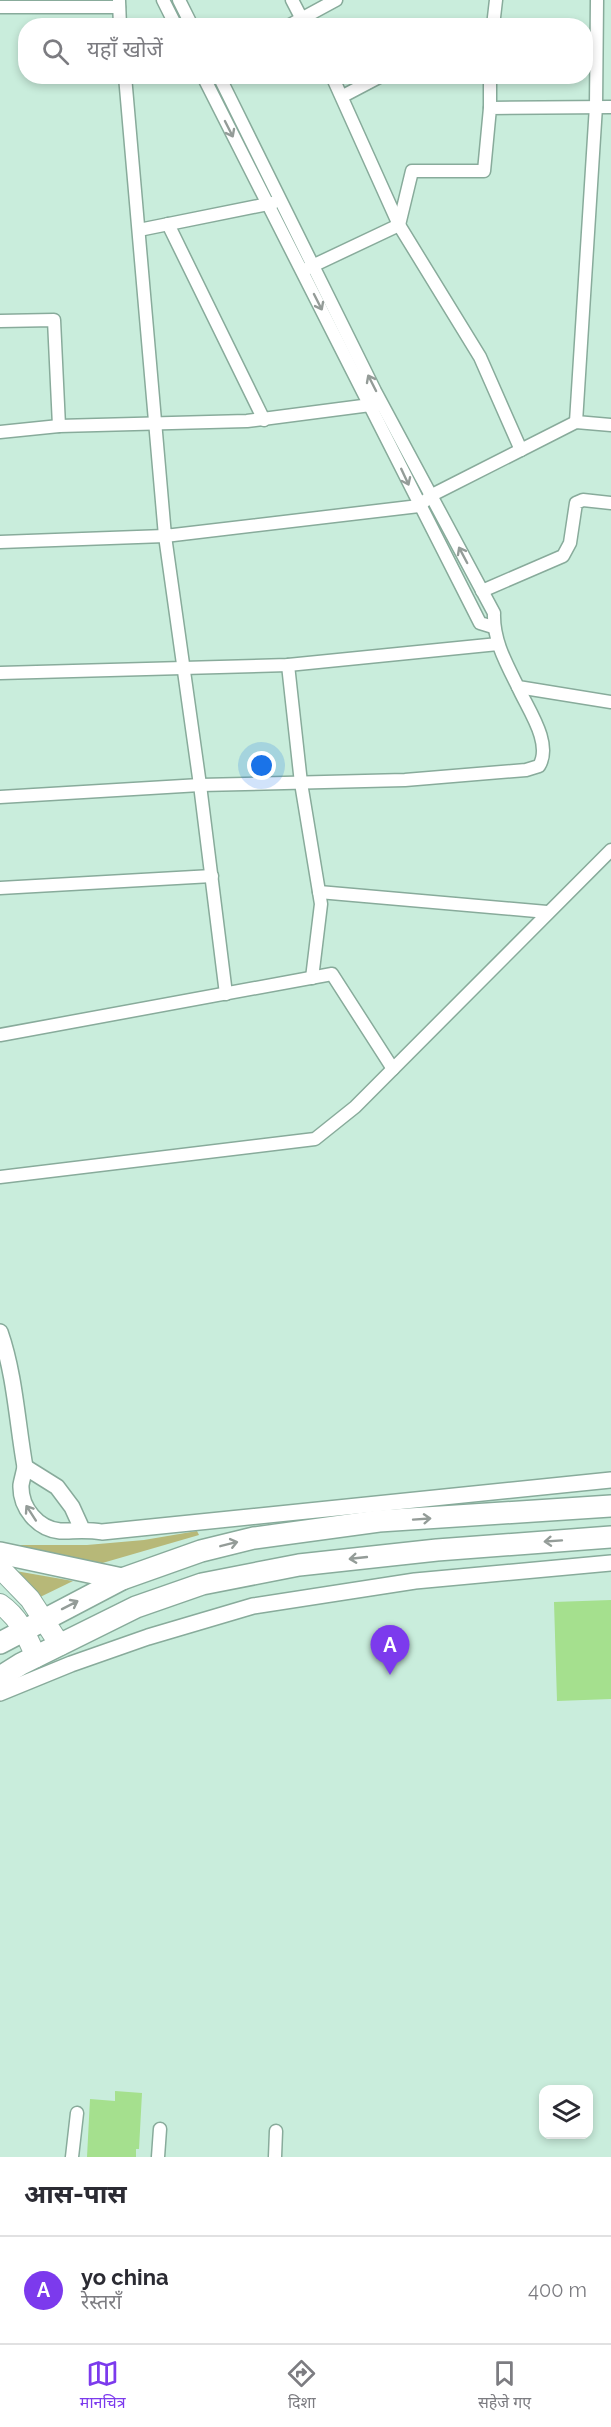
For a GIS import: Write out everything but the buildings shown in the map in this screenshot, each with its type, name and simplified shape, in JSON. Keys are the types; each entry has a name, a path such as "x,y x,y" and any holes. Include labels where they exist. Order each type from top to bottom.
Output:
{"highway":[{"path":"0,1643 122,1579 201,1551 254,1538 379,1521 611,1506"},
{"path":"0,1677 136,1607 202,1584 310,1564 436,1550 611,1537"},
{"path":"0,1553 122,1579"}],"main road":[{"path":"0,1568 20,1588 60,1645"},
{"path":"0,1604 9,1610 24,1629 36,1657"}],"street":[{"path":"163,0 172,18"},
{"path":"179,0 188,18"},
{"path":"292,0 302,18"},
{"path":"310,18 336,0"},
{"path":"494,18 496,0"},
{"path":"576,422 596,106 597,0"},
{"path":"0,7 119,4"},
{"path":"126,84 165,536 200,785 226,994"},
{"path":"206,84 267,205 307,268 376,404 418,506 480,623 493,627"},
{"path":"223,84 281,201 307,268"},
{"path":"337,84 399,225 480,357 521,450"},
{"path":"343,96 366,84"},
{"path":"399,225 412,171 484,171 490,84"},
{"path":"490,108 611,107"},
{"path":"139,230 281,201"},
{"path":"168,224 264,420"},
{"path":"307,268 399,225"},
{"path":"0,321 54,320 59,426"},
{"path":"0,432 59,426 264,420 376,404"},
{"path":"0,797 200,785 405,780 526,770 539,766 543,759 543,741 498,644 493,627 494,613 432,495 376,404"},
{"path":"0,542 165,536 418,506 432,495 576,422 611,425"},
{"path":"482,591 563,556 570,543 576,503 583,500 611,503"},
{"path":"0,673 288,665 498,644"},
{"path":"288,665 301,783 321,904 312,978"},
{"path":"518,687 611,702"},
{"path":"0,1177 315,1139 355,1107 611,850"},
{"path":"0,888 212,876"},
{"path":"319,892 548,912"},
{"path":"0,1035 332,974 393,1069"},
{"path":"0,1332 9,1356 17,1425 25,1467 21,1487 27,1510 41,1526 60,1531 82,1529 114,1531 611,1480"},
{"path":"25,1467 57,1487 72,1508 82,1529"},
{"path":"0,1693 71,1664 126,1645 253,1606 416,1581 611,1563"},
{"path":"72,2157 77,2113"},
{"path":"158,2157 160,2129"},
{"path":"275,2157 276,2131"}],"green space":[{"path":"197,1531 199,1535 99,1564 3,1545 87,1545 144,1540"},
{"path":"10,1570 73,1581 34,1600"}],"place":[{"name":"yo china","path":"390,1675"}]}
